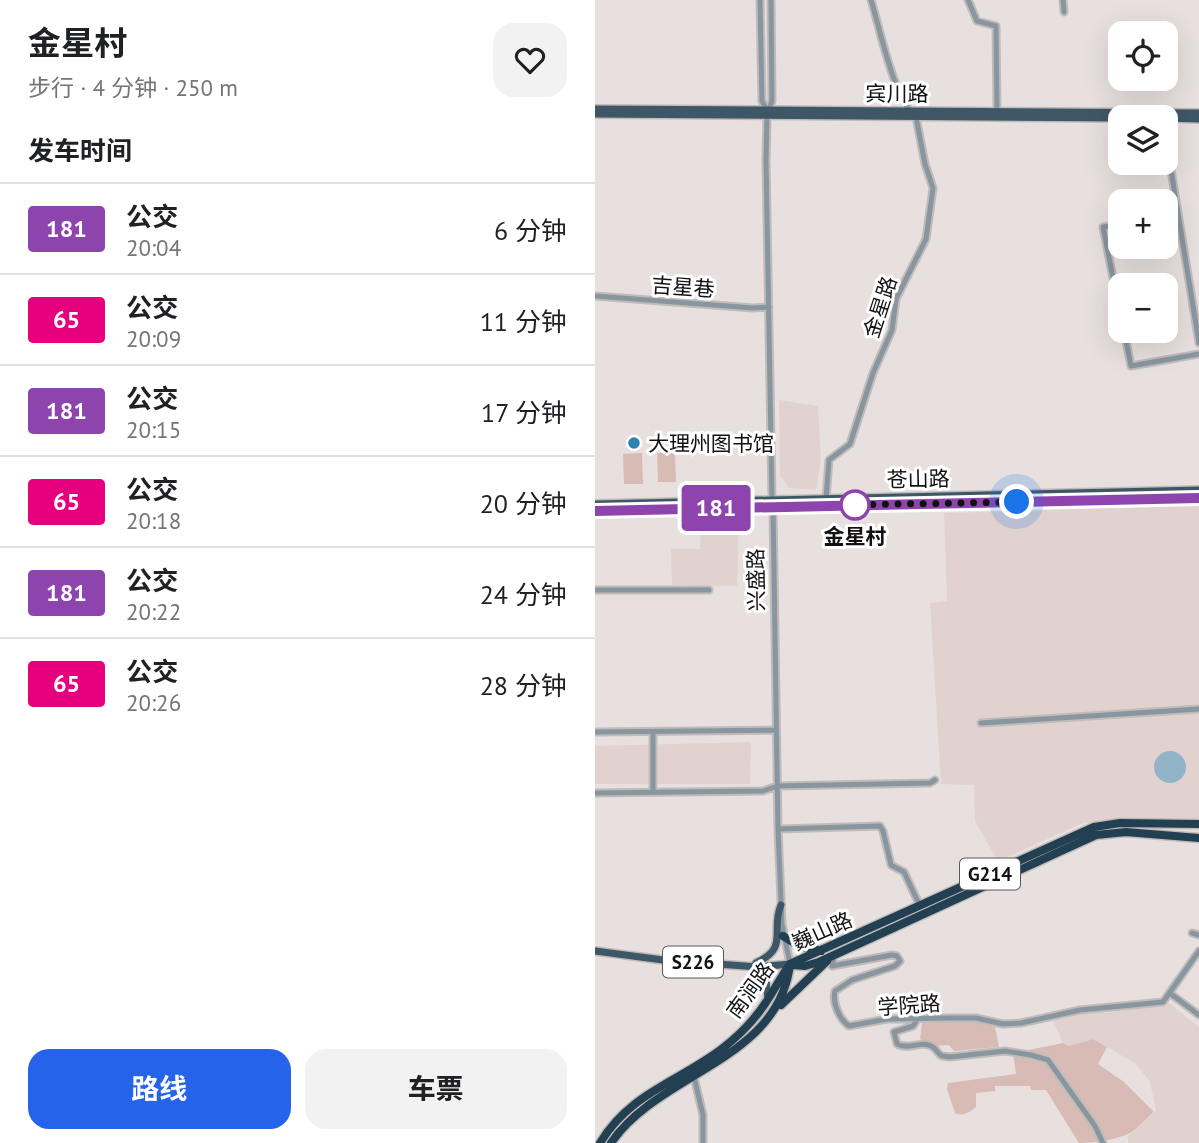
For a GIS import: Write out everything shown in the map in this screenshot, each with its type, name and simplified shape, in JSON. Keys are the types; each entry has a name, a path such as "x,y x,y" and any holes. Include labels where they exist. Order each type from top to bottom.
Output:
{"highway":[{"name":"巍山路","path":"790,964 1095,831 1113,832 1137,827 1199,824"},
{"name":"巍山路","path":"1137,827 1199,838"},
{"name":"巍山路","path":"790,964 809,966 834,956 1095,831"},
{"path":"783,936 806,949 824,951"},
{"path":"768,1017 834,956"},
{"name":"南涧路","path":"611,1143 643,1109 739,1035 768,1001 790,964"},
{"name":"南涧路","path":"600,1143 636,1102 740,1046 768,1017 784,993 790,964"}],"main road":[{"name":"宾川路","path":"595,109 916,117 1108,118"},
{"name":"宾川路","path":"595,114 909,111 1199,113"},
{"path":"1178,118 1199,119"},
{"name":"苍山路","path":"595,511 826,499 1199,489"},
{"name":"苍山路","path":"595,504 1199,498"},
{"path":"768,1001 766,981 757,965 777,945 781,905"},
{"name":"S226","path":"595,949 757,965 790,964"}],"street":[{"name":"兴盛路","path":"758,0 761,11 762,101 767,113 778,829 783,936 790,964"},
{"name":"兴盛路","path":"767,113 772,101 771,0"},
{"path":"871,0 898,91 909,111 916,117"},
{"path":"968,0 977,22 996,26 997,112"},
{"path":"1063,0 1063,12"},
{"name":"金星路","path":"826,499 829,460 850,444 873,373 892,330 896,299 926,239 933,188 925,164 916,117"},
{"path":"1178,216 1199,344"},
{"path":"1108,226 1103,227 1108,252"},
{"name":"吉星巷","path":"595,296 769,307"},
{"path":"1126,343 1131,366 1199,354"},
{"path":"595,590 709,590"},
{"path":"981,723 1199,709"},
{"path":"595,732 776,730"},
{"path":"653,732 653,792"},
{"path":"595,793 763,791 777,786 930,783 935,780"},
{"path":"778,829 880,826 891,865 904,872 920,906"},
{"path":"1192,933 1199,935"},
{"path":"1199,951 1171,993 1199,1015"},
{"path":"818,970 832,966 834,956"},
{"name":"学院路","path":"832,966 897,956 899,961 895,966 838,987 834,995 837,1006 844,1022 849,1026 887,1019 918,1018 976,1018 1003,1024 1021,1023 1080,1010 1163,1002 1171,993"},
{"path":"918,1018 913,1026 894,1032 897,1044 902,1047 926,1045 935,1048 942,1056 950,1057 1005,1051 1031,1055 1050,1062 1095,1126 1103,1143"},
{"path":"692,1073 703,1115 703,1143"}],"shaded area":[{"path":"779,400 818,406 821,460 816,490 789,488 780,475"},
{"path":"675,452 676,482 658,482 657,453"},
{"path":"642,453 643,484 624,484 623,454"},
{"path":"1199,506 1199,818 1083,823 998,861 975,821 974,785 941,784 930,603 947,601 944,513"},
{"path":"739,520 737,586 672,585 671,549 700,549 701,522"},
{"path":"751,742 750,784 595,784 595,746"},
{"path":"1169,1003 1199,1027 1199,1143 1128,1143 1128,1136 1156,1111 1150,1082 1136,1064 1093,1039 1069,1046 1063,1043 1053,1021 1091,1012 1106,1013"},
{"path":"971,1020 995,1027 999,1047 954,1051 949,1045 936,1046 920,1039 922,1023"},
{"path":"1093,1039 1107,1047 1098,1064 1124,1082 1154,1112 1128,1134 1104,1141 1079,1143 1046,1090 1031,1090 1030,1086 995,1086 995,1091 976,1093 976,1107 971,1111 964,1114 955,1113 947,1089 948,1083 1016,1074 1013,1053 1063,1043 1069,1046"}],"water":[{"path":"1170,751 1181,756 1186,767 1181,778 1170,783 1159,778 1154,767 1159,756"}],"bus line":[{"name":"181","path":"595,511 1199,498"}],"place":[{"name":"大理州图书馆","path":"634,443"},
{"name":"金星村","path":"855,505"}],"route":[{"path":"855,505 845,505 1017,502"}]}
